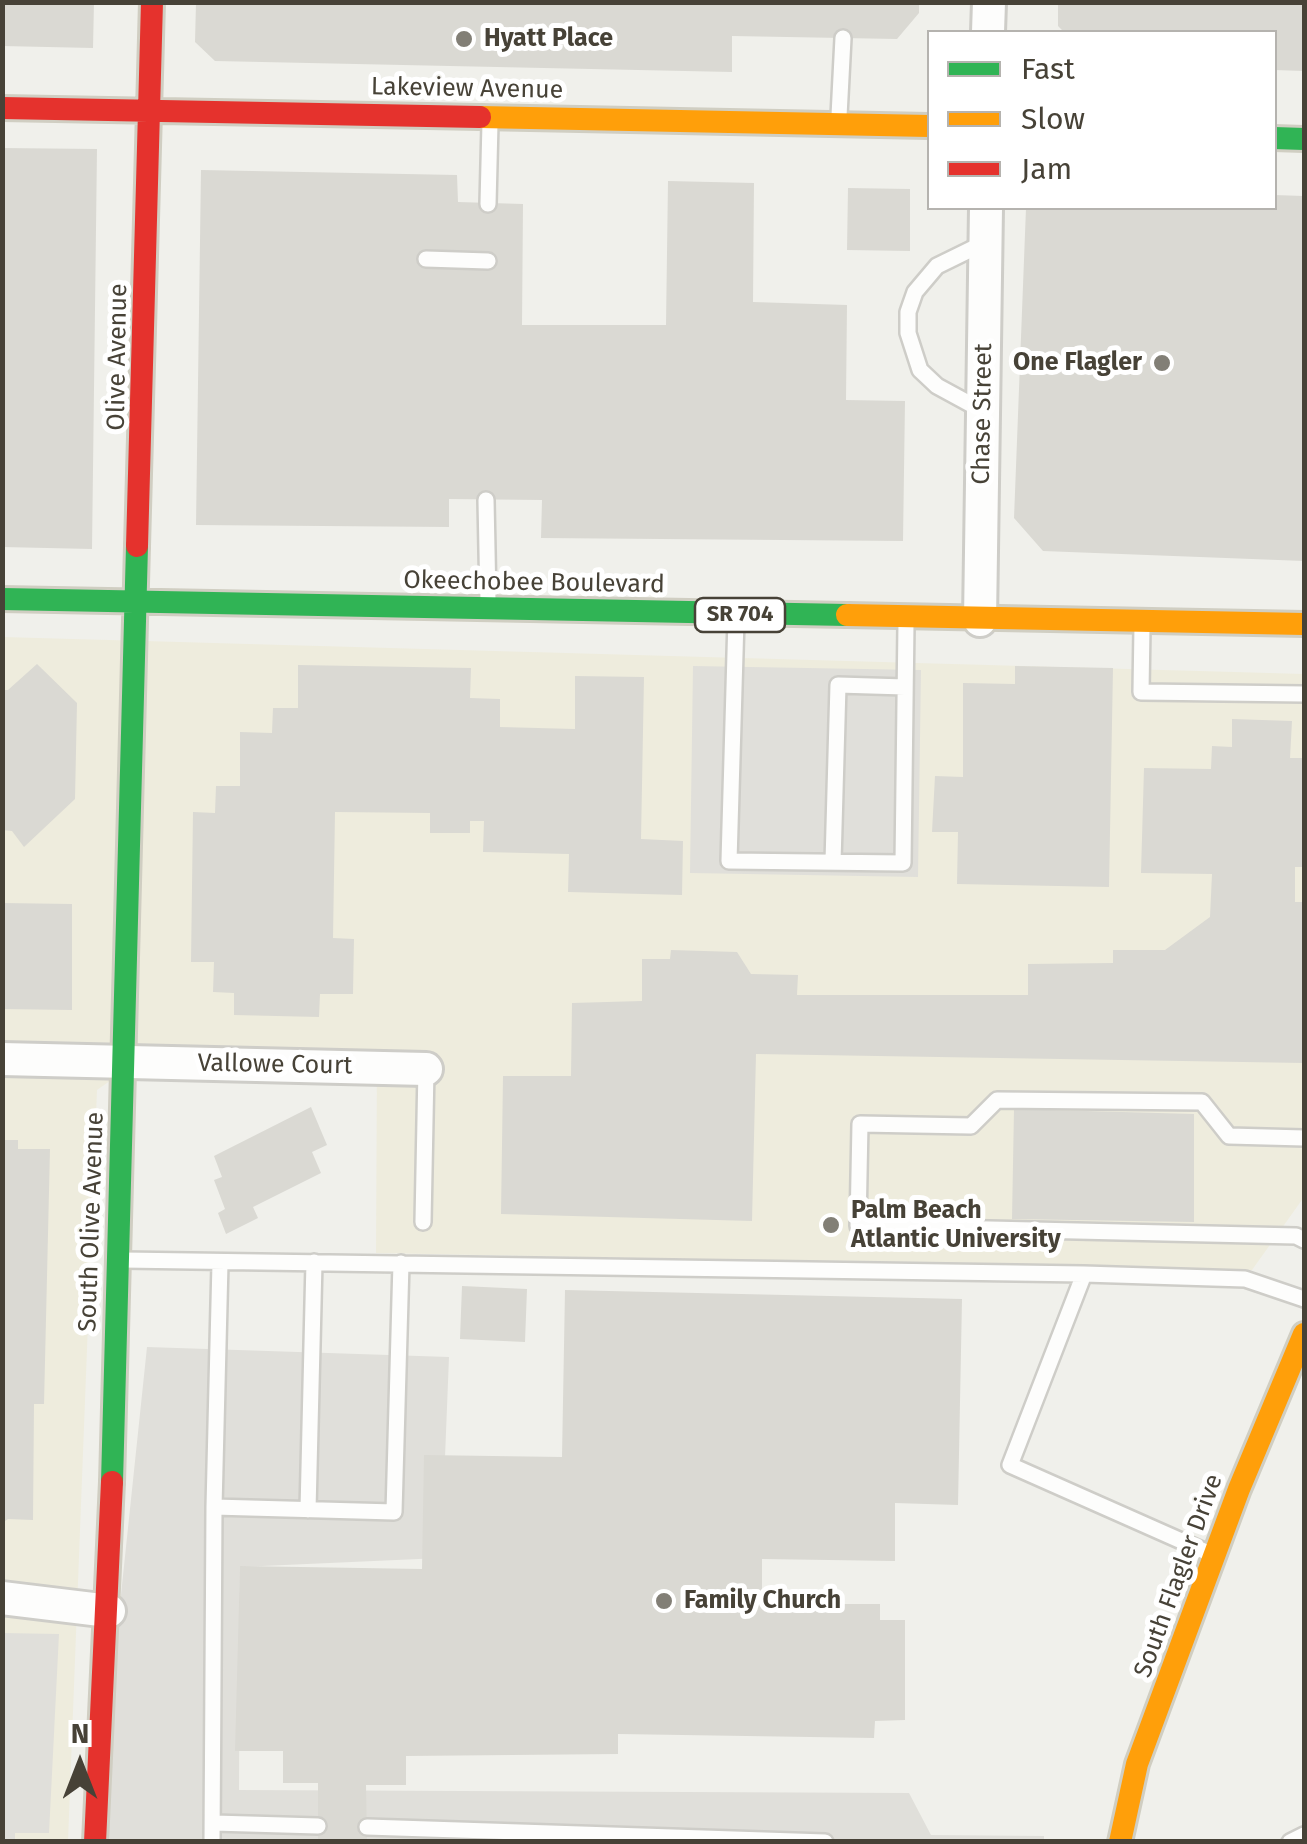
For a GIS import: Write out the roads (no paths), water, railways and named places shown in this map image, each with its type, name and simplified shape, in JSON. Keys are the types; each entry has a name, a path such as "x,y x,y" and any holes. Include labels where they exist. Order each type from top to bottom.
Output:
{"street":[{"path":"150,111 152,2"},
{"path":"988,30 989,2"},
{"name":"Lakeview Avenue","path":"2,108 927,126"},
{"name":"Olive Avenue","path":"140,603 150,111"},
{"path":"1277,138 1304,139"},
{"name":"Chase Street","path":"980,620 986,210"},
{"name":"Okeechobee Boulevard","path":"2,600 1304,624"},
{"name":"South Olive Avenue","path":"95,1842 109,1611 140,603"},
{"name":"Vallowe Court","path":"2,1059 426,1069"},
{"name":"South Flagler Drive","path":"1120,1842 1137,1764 1253,1454 1304,1334"},
{"path":"2,1598 109,1611"}],"lane":[{"path":"839,125 843,38"},
{"path":"488,204 490,116"},
{"path":"983,411 938,386 920,370 908,333 908,312 915,292 938,266 986,242"},
{"path":"426,259 488,261"},
{"path":"486,500 488,610"},
{"path":"736,615 729,861 903,863 906,618"},
{"path":"1142,622 1141,692 1304,694"},
{"path":"833,862 838,685 905,687"},
{"path":"423,1222 426,1069"},
{"path":"1304,1138 1229,1136 1202,1102 997,1100 971,1126 860,1124 858,1226 1296,1236 1304,1240"},
{"path":"119,1260 1084,1274 1245,1280 1304,1299"},
{"path":"308,1510 314,1262"},
{"path":"212,1842 220,1264"},
{"path":"214,1507 394,1512 401,1264"},
{"path":"1084,1274 1010,1465 1216,1556"},
{"path":"214,1823 318,1826"},
{"path":"367,1826 464,1836 825,1842"},
{"path":"1290,1842 1304,1835"}],"place":[{"name":"Hyatt Place","path":"464,39"},
{"name":"One Flagler","path":"1162,363"},
{"name":"Palm Beach Atlantic University","path":"831,1225"},
{"name":"Family Church","path":"664,1601"}]}
